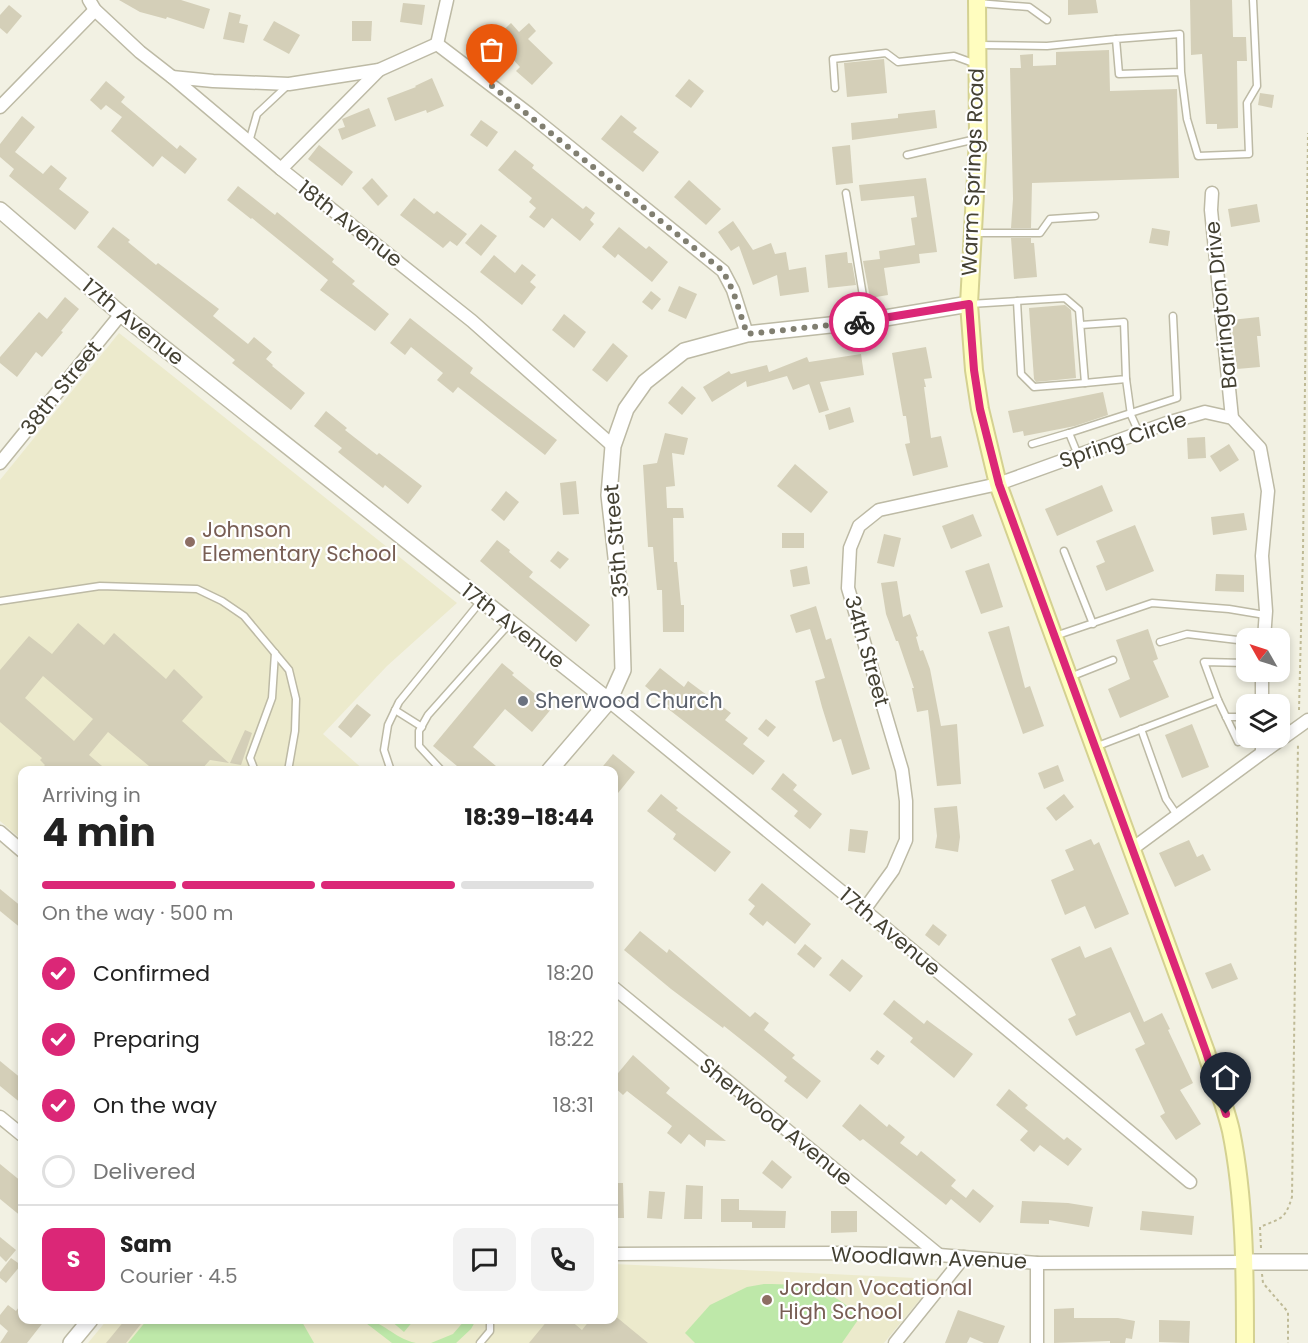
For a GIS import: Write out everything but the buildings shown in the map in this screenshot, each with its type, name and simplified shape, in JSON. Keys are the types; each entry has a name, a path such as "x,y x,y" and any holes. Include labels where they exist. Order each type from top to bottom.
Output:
{"main road":[{"name":"Warm Springs Road","path":"977,2 978,139 969,304 974,370 980,409 999,484 1206,1052 1230,1128 1253,1262 1245,1343"}],"street":[{"path":"437,44 447,0"},
{"path":"0,107 92,5"},
{"name":"18th Avenue","path":"92,5 140,52 280,169 472,321 613,446"},
{"path":"172,77 289,84 379,70 437,44"},
{"path":"437,44 529,114 723,271 733,291 747,334"},
{"path":"280,169 379,70"},
{"name":"Barrington Drive","path":"1212,192 1211,210 1232,418"},
{"name":"17th Avenue","path":"0,210 121,314 609,701 1190,1182"},
{"name":"35th Street","path":"553,766 609,701 623,670 621,602 609,495 613,446 626,409 645,382 684,351 747,334 867,321 969,304"},
{"name":"38th Street","path":"0,462 121,314"},
{"name":"Spring Circle","path":"999,484 1139,433 1205,412 1232,418"},
{"path":"1232,418 1260,448 1268,491 1262,556 1264,628"},
{"name":"34th Street","path":"864,910 893,870 906,840 906,801 902,770 848,588 850,548 860,526 879,510 999,484"},
{"path":"1132,849 1303,724"},
{"path":"1262,748 1262,753"},
{"path":"0,832 18,848"},
{"name":"Sherwood Avenue","path":"618,991 939,1255"},
{"path":"0,1117 18,1133"},
{"name":"Woodlawn Avenue","path":"618,1254 939,1255 1037,1263 1253,1262"},
{"path":"895,1343 964,1257"},
{"path":"1253,1262 1308,1262"},
{"path":"1037,1263 1037,1343"},
{"path":"71,1343 87,1324"}],"lane":[{"path":"976,45 1047,46 1180,34 1181,72 1187,119 1198,156 1249,154 1247,103 1257,86 1253,0"},
{"path":"977,2 1029,3 1047,20"},
{"path":"1116,39 1119,74 1181,72"},
{"path":"835,88 833,59 886,53 898,62 954,56 977,64"},
{"path":"249,142 257,114 289,84"},
{"path":"907,155 978,139"},
{"path":"846,193 867,321"},
{"path":"973,233 1040,233 1050,219 1095,216"},
{"path":"969,304 1065,297 1079,310 1085,383"},
{"path":"1017,301 1021,375 1034,387 1126,379"},
{"path":"1032,444 1131,415 1177,398 1173,316"},
{"path":"1081,326 1124,322 1126,379 1131,415 1139,433"},
{"path":"1069,433 1078,455"},
{"path":"1064,551 1093,624"},
{"path":"0,601 100,586 197,590 222,601 244,616 289,670 296,699 290,766"},
{"path":"389,766 384,750 388,725 399,702 482,601"},
{"path":"1054,637 1152,603 1229,609 1265,615"},
{"path":"437,766 419,746 419,731 429,716 510,623"},
{"path":"1160,642 1187,634 1236,640"},
{"path":"253,766 250,758 272,698 275,652"},
{"path":"1069,677 1113,660"},
{"path":"1236,663 1204,662 1218,700 1236,738"},
{"path":"1095,747 1218,700"},
{"path":"395,710 422,727"},
{"path":"1226,717 1236,717"},
{"path":"1141,729 1166,799 1178,815"},
{"path":"480,1343 490,1331 490,1324"}],"path":[{"path":"1288,1343 1288,1312 1263,1283 1253,1262 1260,1227 1288,1212 1293,1197 1296,785 1303,724 1308,134"}],"shaded area":[{"name":"Johnson Elementary School","path":"119,333 457,603 387,666 323,734 359,766 18,766 18,837 0,821 0,480"},
{"name":"Jordan Vocational High School","path":"618,1264 937,1279 884,1343 88,1343 104,1324 618,1324"}],"green space":[{"path":"764,1284 792,1285 816,1290 838,1300 860,1317 842,1343 695,1343 685,1333 710,1305 747,1287"},
{"path":"144,1324 303,1324 314,1343 128,1343"},
{"path":"367,1324 378,1324 416,1343 392,1343"},
{"path":"395,1324 411,1324 404,1332"},
{"path":"462,1324 474,1324 456,1343 431,1343 453,1334"}],"way so far":[{"path":"492,86 723,271 733,291 747,334 859,322"}],"place":[{"name":"Johnson Elementary School","path":"190,542"},
{"name":"Sherwood Church","path":"523,701"},
{"name":"Jordan Vocational High School","path":"767,1300"}],"route":[{"path":"859,322 969,304 974,370 980,409 999,484 1182,985 1226,1114"}]}
